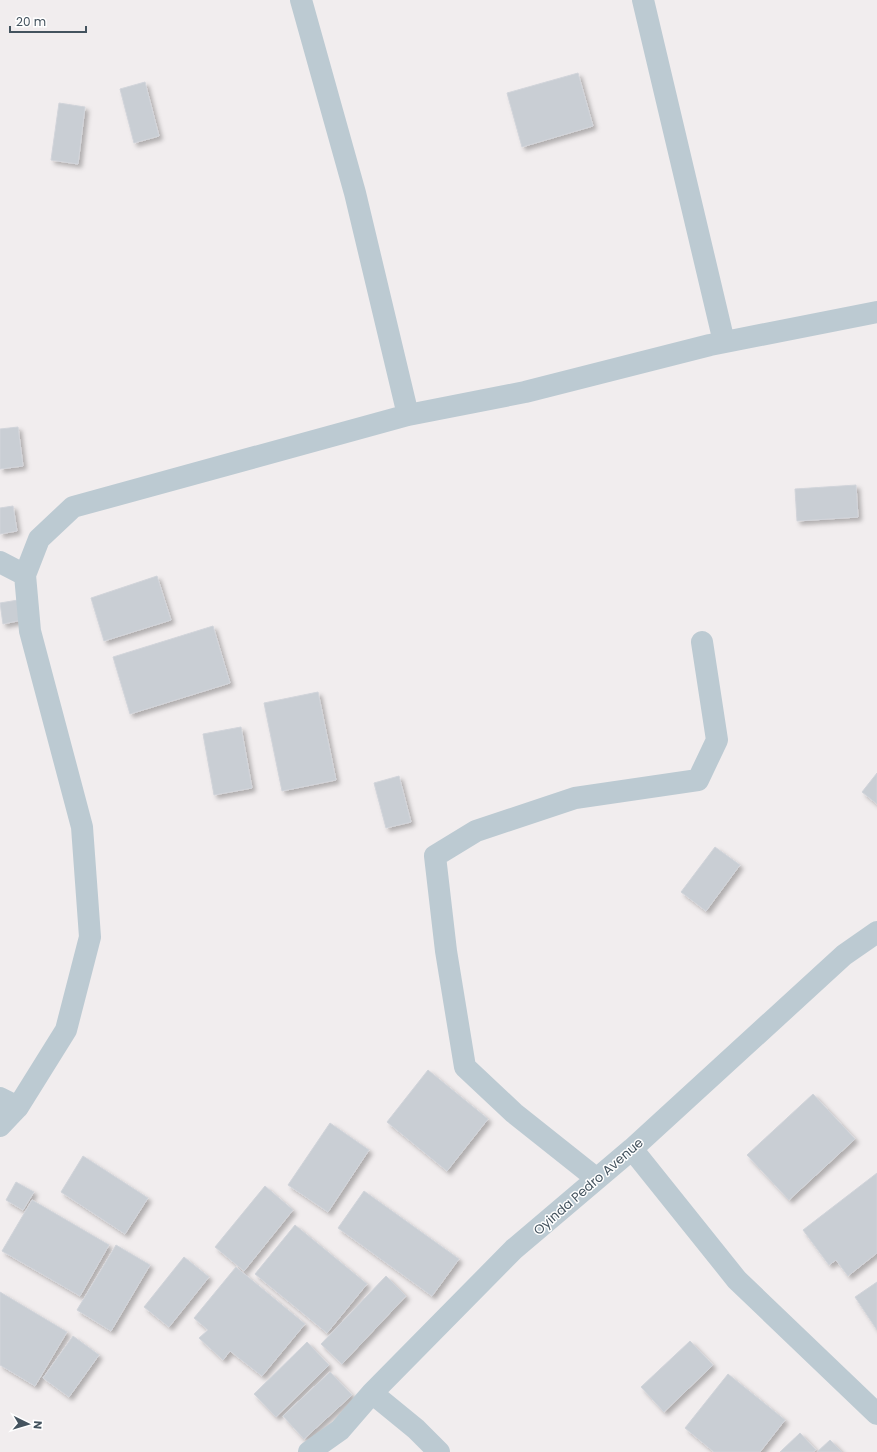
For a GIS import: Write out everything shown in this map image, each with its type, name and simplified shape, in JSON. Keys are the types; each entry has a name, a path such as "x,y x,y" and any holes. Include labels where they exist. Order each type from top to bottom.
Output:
{"street":[{"path":"301,0 355,193 408,415"},
{"path":"643,0 724,342"},
{"path":"0,1126 9,1103 66,1030 90,937 82,827 30,631 25,575 39,539 73,507 408,415 525,392 724,342 877,312"},
{"path":"0,562 25,575"},
{"path":"597,1179 514,1113 465,1066 446,951 435,856 476,831 575,798 698,780 717,740 702,642"},
{"name":"Oyinda Pedro Avenue","path":"309,1452 340,1430 372,1393 514,1249 632,1149 844,955 877,932"},
{"path":"632,1149 737,1280 877,1414"},
{"path":"372,1393 416,1430 439,1452"}],"building":[{"path":"578,73 593,126 522,147 507,93"},
{"path":"145,82 159,136 134,143 120,89"},
{"path":"59,103 85,107 78,164 51,160"},
{"path":"18,427 23,466 0,469 0,429"},
{"path":"856,485 858,517 797,521 795,489"},
{"path":"13,506 17,531 0,534 0,508"},
{"path":"157,576 171,620 104,641 91,598"},
{"path":"18,600 22,620 3,624 0,603"},
{"path":"213,626 230,683 130,714 113,657"},
{"path":"318,692 336,780 282,791 264,703"},
{"path":"241,727 252,788 214,795 203,734"},
{"path":"877,773 877,804 862,792"},
{"path":"399,776 411,822 386,828 374,783"},
{"path":"715,847 740,865 706,911 681,892"},
{"path":"428,1070 488,1119 447,1171 387,1122"},
{"path":"813,1094 855,1139 789,1200 747,1155"},
{"path":"330,1123 369,1150 328,1212 288,1185"},
{"path":"83,1156 148,1198 125,1234 61,1192"},
{"path":"877,1173 877,1253 848,1276 836,1260 829,1265 803,1230"},
{"path":"16,1182 34,1192 23,1210 6,1200"},
{"path":"265,1186 293,1210 244,1271 215,1247"},
{"path":"364,1191 459,1259 432,1296 338,1228"},
{"path":"32,1200 109,1245 80,1296 2,1251"},
{"path":"295,1225 367,1284 327,1333 255,1274"},
{"path":"116,1245 150,1265 111,1331 77,1310"},
{"path":"184,1257 209,1277 169,1327 144,1307"},
{"path":"236,1267 305,1324 262,1376 230,1351 223,1360 199,1338 208,1330 194,1318"},
{"path":"386,1276 406,1296 342,1364 321,1344"},
{"path":"877,1282 877,1330 855,1297"},
{"path":"0,1292 67,1332 35,1386 0,1365"},
{"path":"73,1336 99,1355 69,1397 43,1378"},
{"path":"690,1341 713,1365 664,1412 641,1387"},
{"path":"307,1342 329,1365 276,1417 254,1394"},
{"path":"330,1372 352,1395 304,1439 283,1416"},
{"path":"728,1374 785,1420 760,1452 714,1452 685,1428"},
{"path":"800,1433 816,1450 813,1452 780,1452"},
{"path":"830,1440 842,1452 817,1452"}]}
